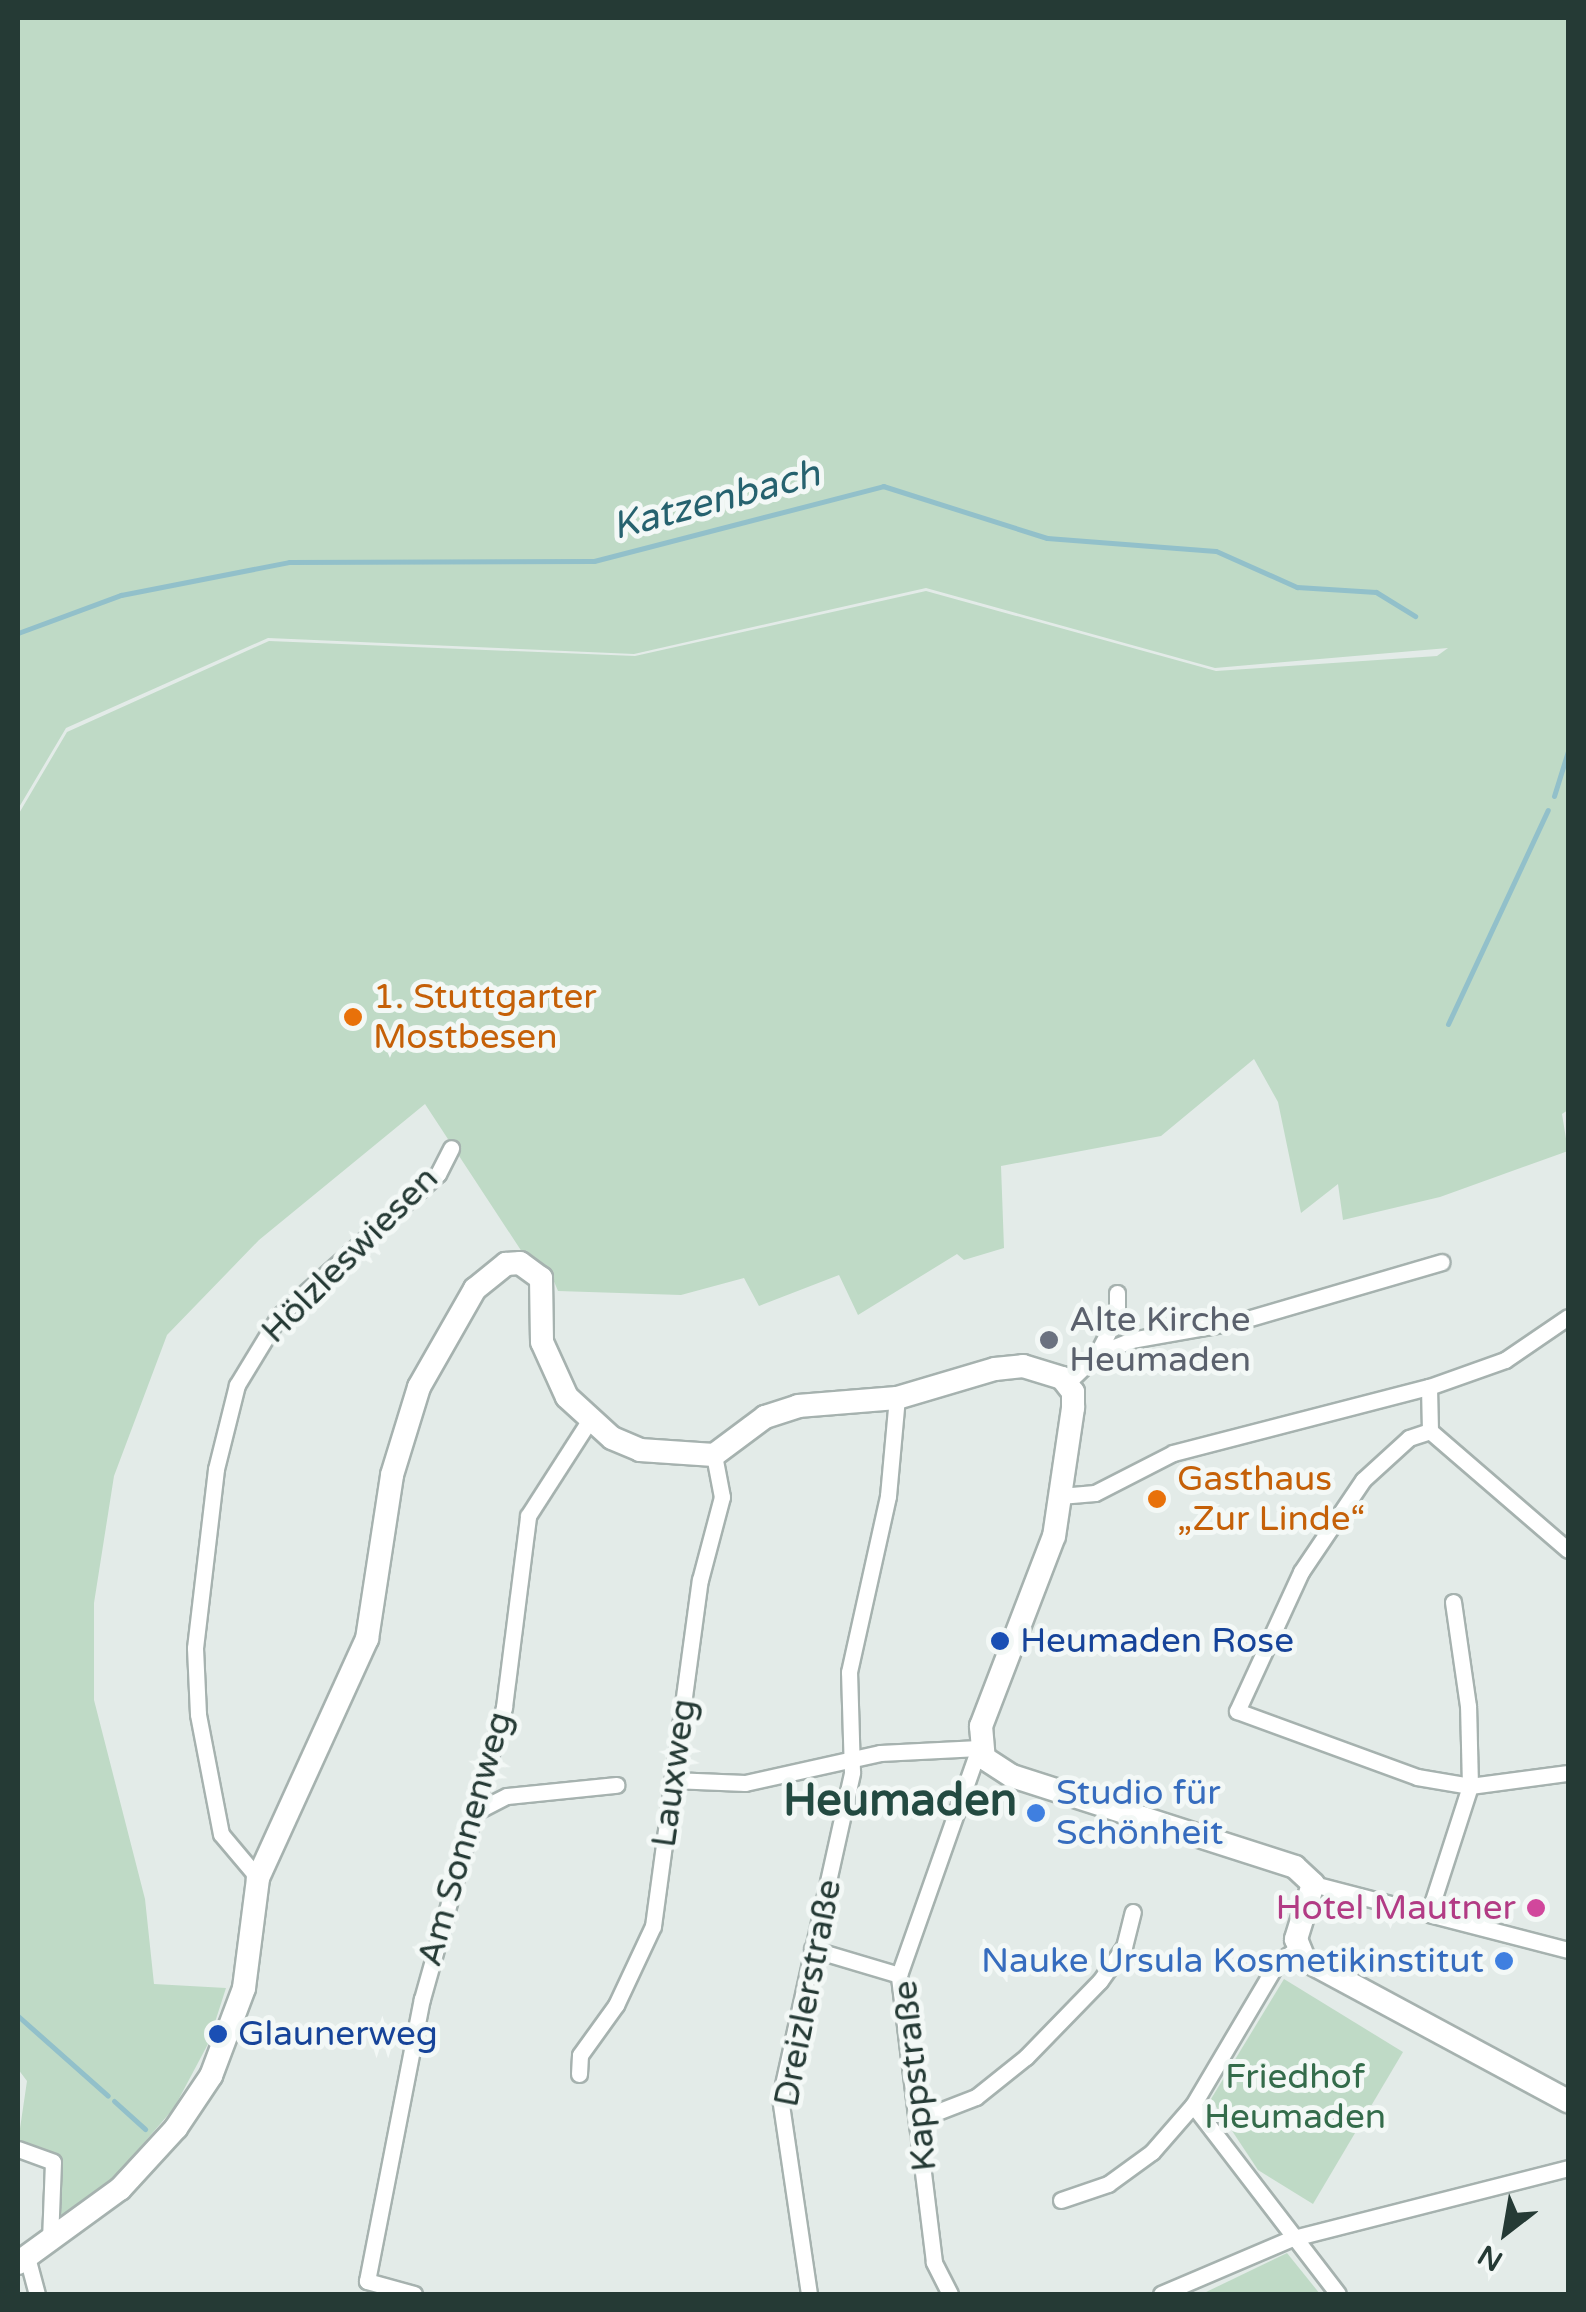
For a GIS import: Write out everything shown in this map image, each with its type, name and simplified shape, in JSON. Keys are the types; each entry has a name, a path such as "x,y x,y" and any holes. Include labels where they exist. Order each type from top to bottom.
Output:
{"street":[{"name":"Hölzleswiesen","path":"258,1878 222,1834 198,1714 194,1648 216,1469 237,1385 278,1316 438,1174 452,1148"},
{"path":"1097,1354 1159,1332 1240,1321 1442,1262"},
{"path":"38,2294 22,2260 120,2189 176,2128 210,2076 244,1988 258,1878 368,1639 392,1474 419,1387 458,1314 492,1271 520,1263 542,1278 542,1342 550,1372 589,1421 640,1450 714,1455 765,1417 798,1406 898,1398 1023,1366 1067,1383"},
{"path":"1067,1383 1097,1354 1117,1315 1116,1292"},
{"path":"1060,1496 1095,1493 1174,1452 1429,1387 1505,1360 1568,1317"},
{"path":"979,1748 992,1696 1048,1565 1073,1408 1067,1383"},
{"path":"1429,1387 1430,1431 1568,1550"},
{"name":"Dreizlerstraße","path":"809,2294 780,2098 843,1822 848,1672 888,1496 898,1398"},
{"name":"Am Sonnenweg","path":"414,2294 367,2281 440,1917 479,1810 504,1707 528,1516 589,1421"},
{"path":"1430,1431 1409,1438 1363,1480 1300,1572 1237,1712 1417,1777 1470,1786 1568,1773"},
{"name":"Lauxweg","path":"579,2074 580,2055 616,2006 653,1926 700,1580 722,1496 714,1455"},
{"path":"1429,1914 1470,1786 1468,1706 1454,1602"},
{"path":"672,1780 745,1783 848,1760 937,1746 979,1748"},
{"path":"979,1748 994,1768 1012,1776 1222,1840 1295,1867 1313,1884 1568,1950"},
{"name":"Kappstraße","path":"950,2294 934,2262 920,2119 899,1975 979,1748"},
{"path":"479,1810 507,1796 616,1785"},
{"path":"1061,2200 1108,2184 1152,2152 1192,2105 1277,1963 1297,1949 1313,1884"},
{"path":"920,2119 976,2097 1026,2057 1100,1981 1124,1946 1133,1912"},
{"path":"812,1949 899,1975"},
{"path":"1297,1949 1328,1975 1568,2101"},
{"path":"1192,2105 1290,2239 1338,2294"},
{"path":"18,2149 53,2162 50,2241"},
{"path":"1160,2294 1290,2239 1568,2168"}],"green space":[{"path":"18,18 1568,18 1568,1110 1562,1114 1568,1151 1440,1197 1343,1220 1338,1184 1301,1213 1278,1102 1254,1059 1161,1136 1001,1166 1004,1248 964,1260 957,1254 858,1315 839,1275 759,1306 744,1278 681,1295 558,1291 550,1272 524,1255 425,1104 259,1240 167,1335 114,1476 94,1603 94,1700 145,1899 154,1984 226,1988 208,2044 174,2108 111,2181 56,2222 61,2160 18,2142 27,2081 18,2069 18,815 67,732 269,641 635,656 926,591 1216,671 1437,656 1448,648 1215,668 926,588 634,654 268,638 66,728 18,809"},
{"name":"Friedhof Heumaden","path":"1284,1979 1403,2052 1313,2204 1258,2170 1211,2099"},
{"path":"1287,2253 1320,2294 1202,2294"}],"waterway":[{"name":"Katzenbach","path":"18,633 121,595 289,562 594,561 883,486 1047,538 1216,551 1297,587 1376,592 1415,616"},
{"path":"1554,796 1568,751"},
{"path":"1448,1024 1548,810"},
{"path":"18,2016 108,2096"},
{"path":"114,2101 145,2129"}],"place":[{"name":"1. Stuttgarter Mostbesen","path":"353,1017"},
{"name":"Alte Kirche Heumaden","path":"1049,1340"},
{"name":"Gasthaus „Zur Linde“","path":"1157,1499"},
{"name":"Heumaden Rose","path":"1000,1641"},
{"name":"Studio für Schönheit","path":"1036,1813"},
{"name":"Hotel Mautner","path":"1536,1908"},
{"name":"Nauke Ursula Kosmetikinstitut","path":"1504,1961"},
{"name":"Glaunerweg","path":"218,2034"}],"district":[{"name":"Heumaden","path":"900,1802"}]}
